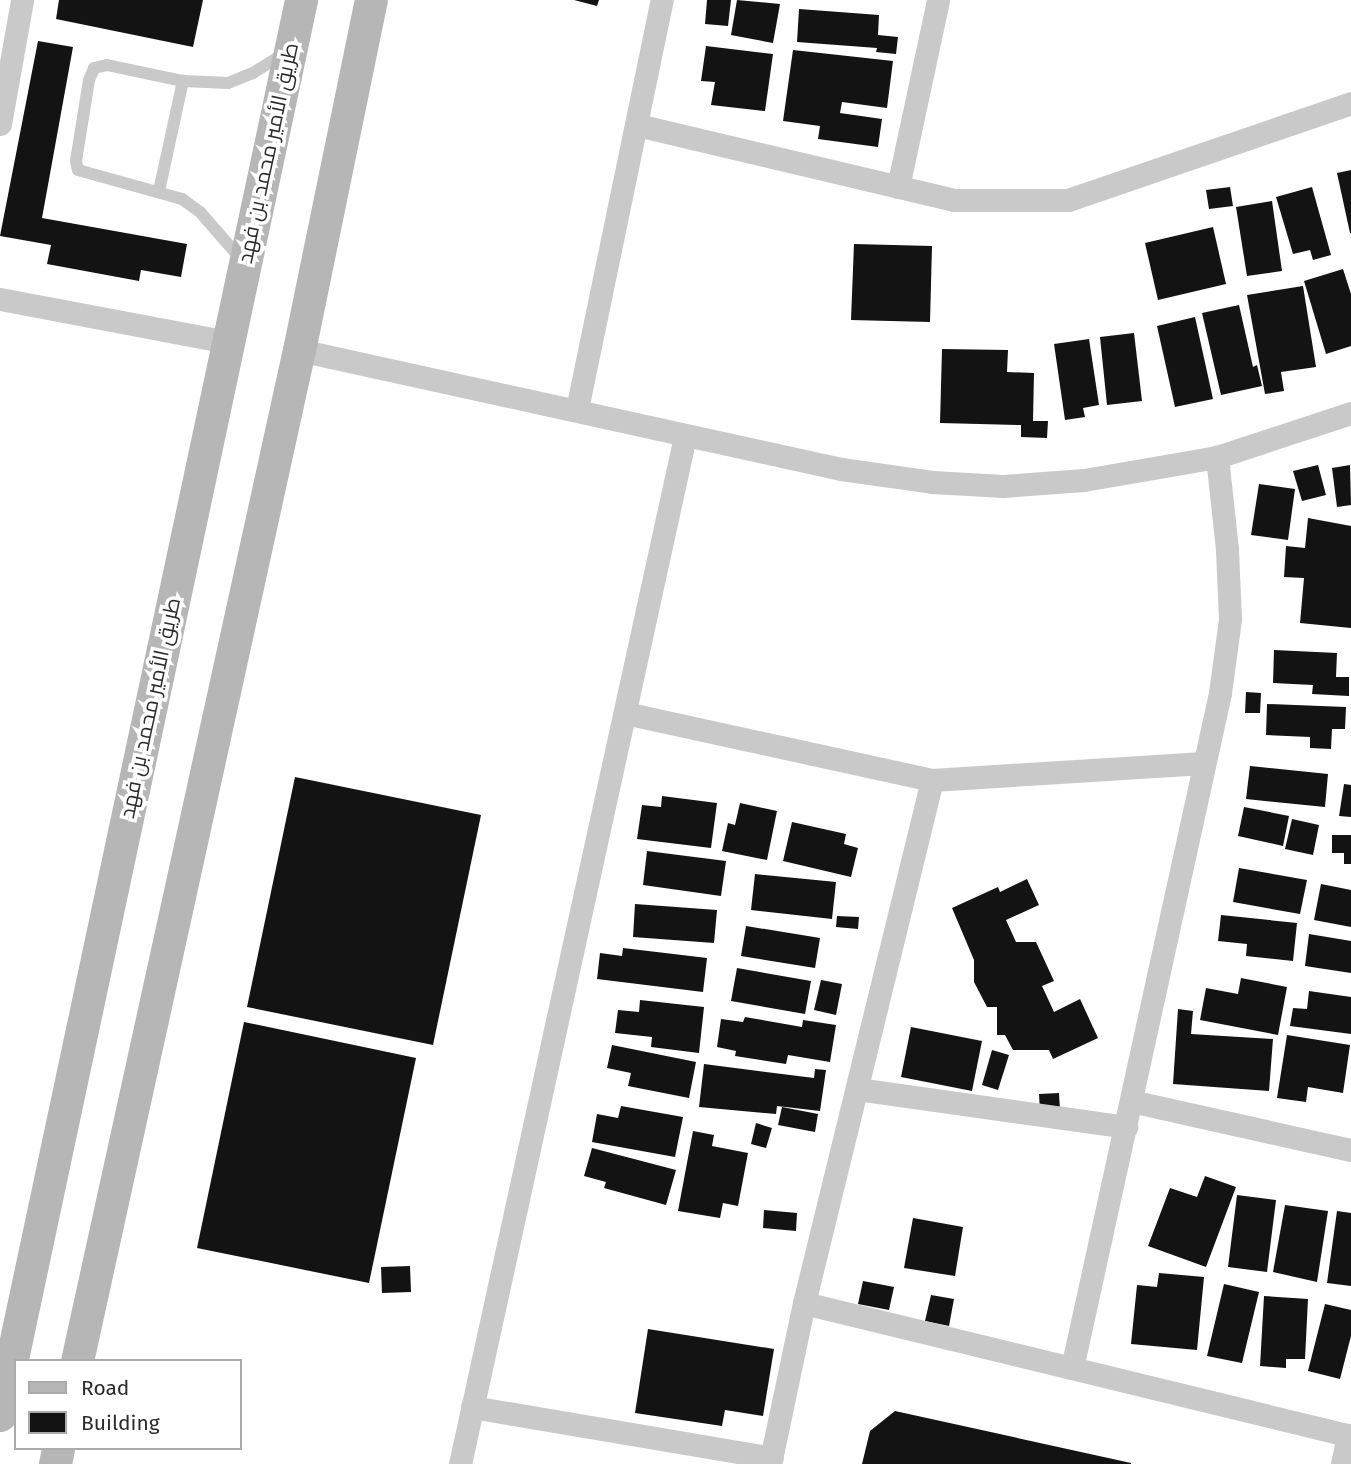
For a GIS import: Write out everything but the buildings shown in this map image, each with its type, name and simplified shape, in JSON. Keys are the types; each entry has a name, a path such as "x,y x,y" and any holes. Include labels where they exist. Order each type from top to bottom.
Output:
{"street":[{"path":"0,124 22,0"},
{"name":"طريق الأمير محمد بن فهد","path":"0,1416 301,0"},
{"path":"77,1359 299,349 372,0"},
{"path":"577,409 662,0"},
{"path":"898,187 938,0"},
{"path":"637,125 954,200 1068,200 1351,103"},
{"path":"0,299 227,342"},
{"path":"299,349 842,469 932,482 1003,486 1084,480 1217,457 1351,413"},
{"path":"460,1464 685,436"},
{"path":"1072,1368 1220,693 1230,619 1227,549 1217,457"},
{"path":"625,713 932,780 1203,763"},
{"path":"472,1407 771,1461 804,1303 932,780"},
{"path":"857,1089 1126,1127"},
{"path":"1131,1101 1351,1150"},
{"path":"804,1303 1350,1435 1342,1464"}],"lane":[{"path":"244,263 200,212 183,199 78,170 76,161 89,80 94,68 107,65 183,80 228,83 253,74 290,50"},
{"path":"159,191 183,80"}]}
